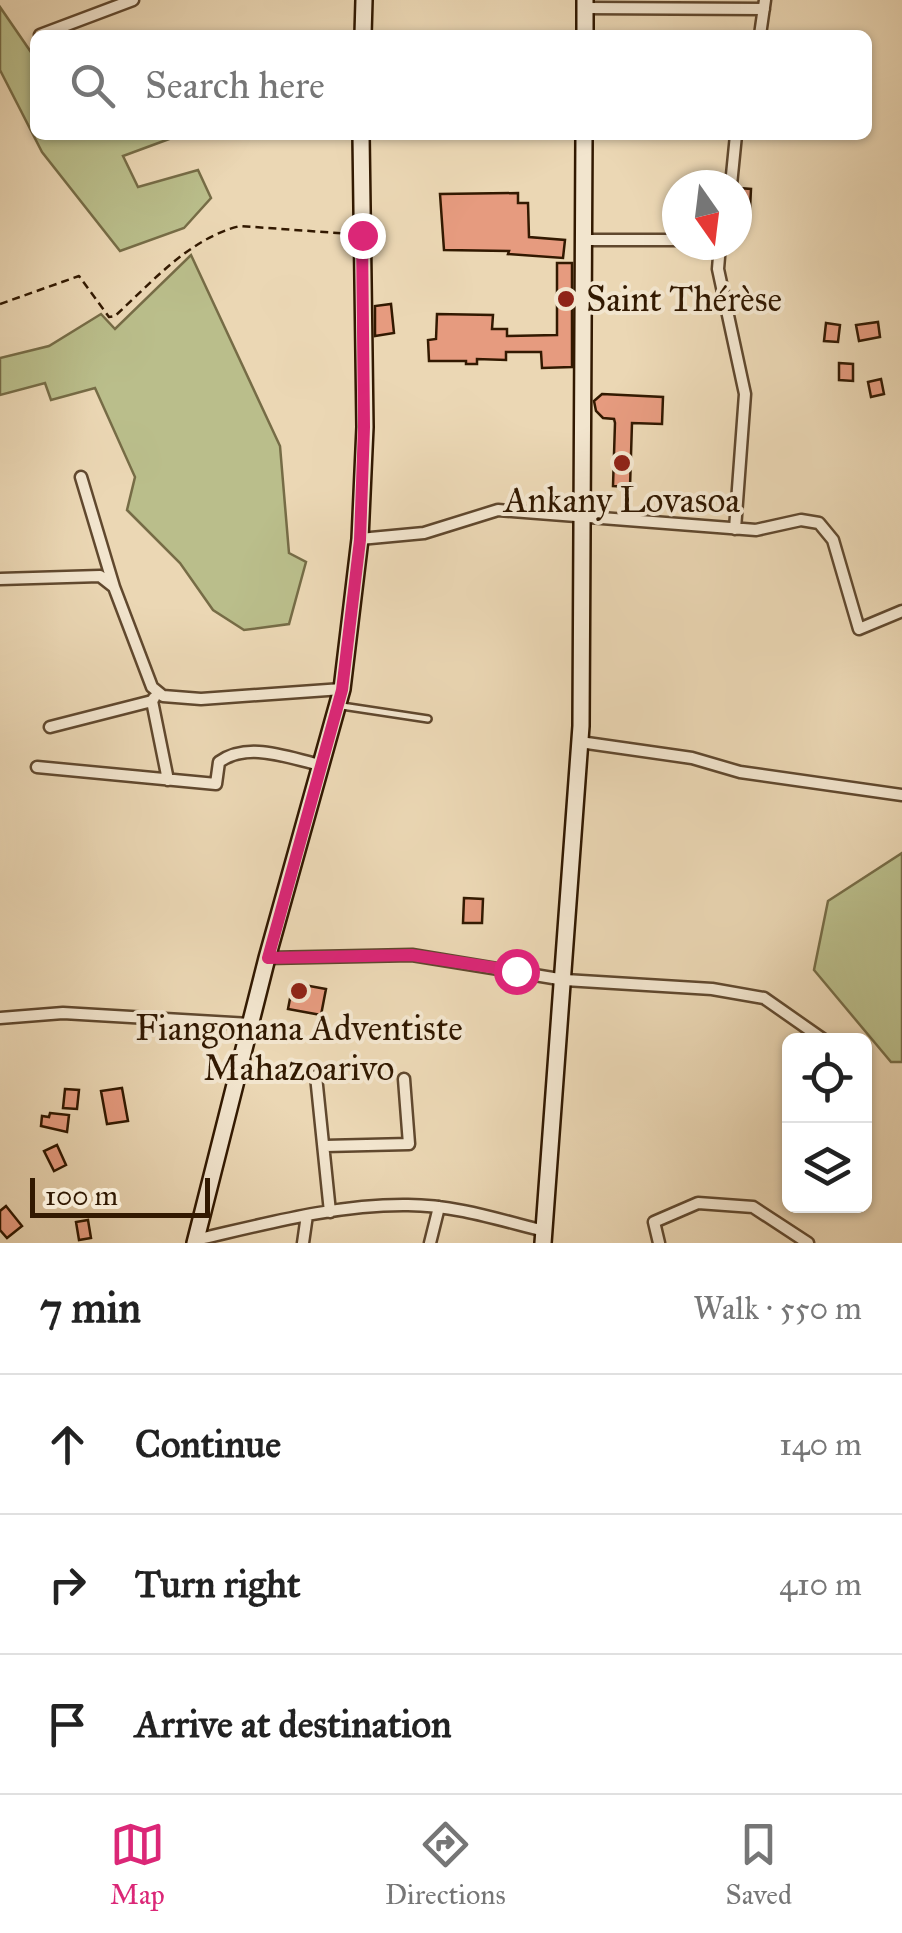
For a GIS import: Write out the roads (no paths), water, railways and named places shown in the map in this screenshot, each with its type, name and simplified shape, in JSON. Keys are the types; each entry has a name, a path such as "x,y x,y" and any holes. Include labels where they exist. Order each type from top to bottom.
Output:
{"street":[{"path":"56,30 133,0"},
{"path":"363,30 364,0"},
{"path":"584,30 585,4 764,5 761,30"},
{"path":"361,140 364,427 360,540 339,698 195,1241 308,1215 406,1205 439,1207 544,1237 580,742 584,140"},
{"path":"733,170 736,140"},
{"path":"584,240 662,240"},
{"path":"719,260 745,394 736,529"},
{"path":"81,477 114,588 155,696 168,780"},
{"path":"360,540 424,533 498,510 756,530 801,520 820,522 833,540 859,629 902,612"},
{"path":"0,579 100,576 114,588"},
{"path":"50,727 155,696 339,698"},
{"path":"580,742 692,758 740,772 902,795"},
{"path":"37,767 216,784 219,762 230,754 260,751 321,765"},
{"path":"268,958 412,955 565,980 712,989 764,998 814,1033"},
{"path":"0,1018 62,1013 250,1024"},
{"path":"316,1076 330,1212"},
{"path":"325,1146 410,1144 404,1079"},
{"path":"658,1243 654,1222 698,1202 753,1206 808,1243"},
{"path":"430,1243 439,1207"},
{"path":"303,1243 308,1215"}],"lane":[{"path":"339,698 428,719"}],"place":[{"name":"Saint Thérèse","path":"566,299"},
{"name":"Ankany Lovasoa","path":"622,463"},
{"name":"Fiangonana Adventiste Mahazoarivo","path":"299,991"}]}
